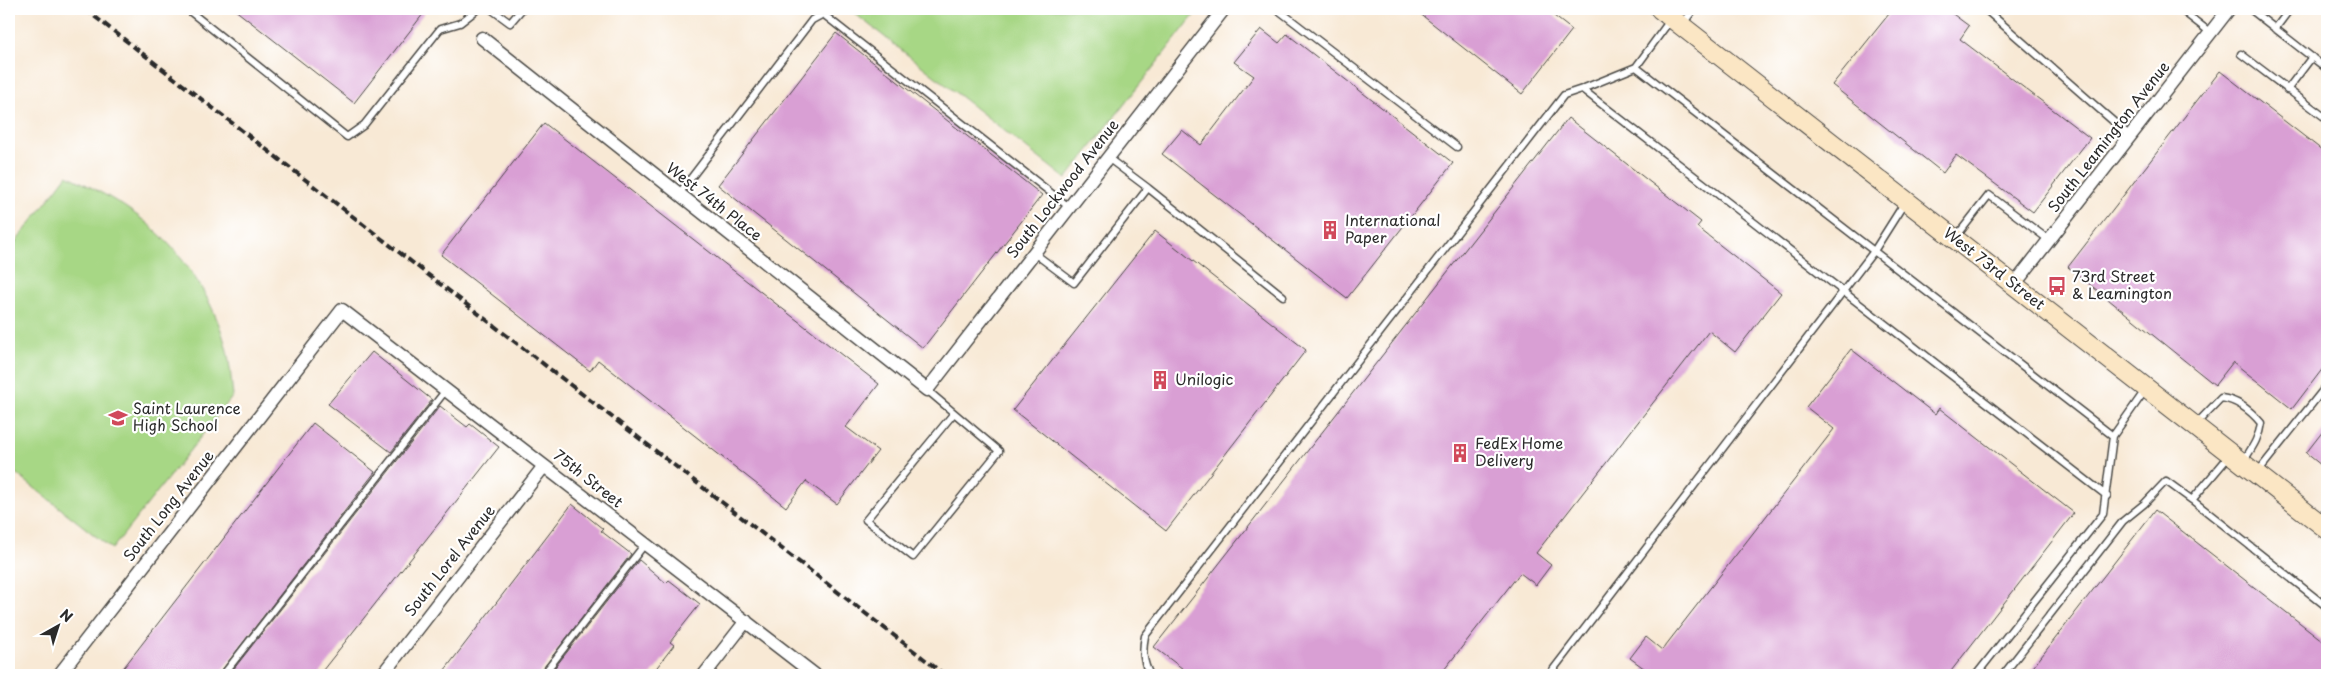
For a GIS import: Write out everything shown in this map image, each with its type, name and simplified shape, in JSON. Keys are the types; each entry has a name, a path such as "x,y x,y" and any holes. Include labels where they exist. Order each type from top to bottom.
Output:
{"street":[{"name":"South Lockwood Avenue","path":"927,390 1224,9"},
{"name":"South Leamington Avenue","path":"2014,285 2229,9"},
{"name":"West 73rd Street","path":"1671,17 2327,529"},
{"name":"West 74th Place","path":"482,38 678,195 927,390"},
{"name":"75th Street","path":"342,310 815,675"},
{"name":"South Long Avenue","path":"59,675 342,310"},
{"name":"South Lorel Avenue","path":"382,675 544,466"},
{"path":"704,675 746,622"}],"lane":[{"path":"187,9 347,137 364,125 440,30 460,23 478,9"},
{"path":"491,9 510,23 522,9"},
{"path":"1277,9 1457,147"},
{"path":"1150,675 1146,668 1142,649 1144,636 1564,96 1636,67 1671,17 1694,9"},
{"path":"1985,9 2130,136"},
{"path":"2180,9 2211,33"},
{"path":"2250,9 2327,69"},
{"path":"2275,28 2290,9"},
{"path":"678,195 812,20 823,14 1069,207"},
{"path":"2241,54 2327,119"},
{"path":"2287,90 2312,58"},
{"path":"1636,67 2113,436"},
{"path":"1582,89 2107,496"},
{"path":"1108,158 1283,296"},
{"path":"1034,252 1074,283 1148,188"},
{"path":"1955,239 1989,195 2049,240"},
{"path":"1549,675 1874,251 1906,201"},
{"path":"2192,500 2243,464 2327,385"},
{"path":"1976,675 2103,514 2107,496 2113,436 2147,388"},
{"path":"223,675 446,390"},
{"path":"927,390 999,451 913,557 866,520 954,413"},
{"path":"2194,426 2221,398 2228,399 2253,413 2261,423 2260,431 2243,464"},
{"path":"2004,675 2123,521 2144,504 2166,481 2327,607"},
{"path":"543,675 645,544"}],"green space":[{"path":"849,9 1188,9 1195,14 1066,179"},
{"path":"67,175 108,196 131,211 162,237 176,253 189,269 211,305 225,343 230,370 233,396 112,549 9,468 9,251"}],"building":[{"path":"234,9 427,9 354,103"},
{"path":"1414,9 1545,9 1572,30 1522,94"},
{"path":"1893,9 1946,9 1969,26 1960,39 2090,138 2033,212 1956,155 1943,173 1832,85"},
{"name":"International Paper","path":"1261,29 1279,43 1287,34 1453,163 1347,298 1162,154 1182,130 1201,145 1254,76 1234,62"},
{"path":"836,33 1042,195 923,348 718,185"},
{"path":"2220,71 2327,154 2327,363 2292,409 2233,362 2215,385 2068,267"},
{"name":"FedEx Home Delivery","path":"1568,118 1701,222 1697,227 1781,293 1735,352 1709,331 1536,553 1551,565 1536,585 1520,573 1440,675 1191,675 1154,647"},
{"path":"544,123 879,384 846,427 878,451 837,504 806,481 786,507 598,360 590,371 441,255"},
{"name":"Unilogic","path":"1155,231 1306,350 1166,531 1013,410"},
{"path":"1851,349 1935,414 1939,408 2074,513 1948,675 1641,675 1645,669 1630,658 1646,637 1662,650 1834,429 1806,407"},
{"path":"372,352 432,400 391,452 328,404"},
{"path":"440,406 467,427 470,424 499,447 319,675 229,675"},
{"path":"313,423 375,472 218,675 118,675"},
{"path":"2327,426 2327,470 2306,453"},
{"path":"572,504 603,529 601,531 631,554 538,675 441,675"},
{"path":"2155,510 2327,644 2327,670 2323,675 2027,675"},
{"path":"639,560 666,583 669,580 700,604 670,642 674,645 651,675 549,675"}],"railway":[{"path":"85,9 945,675"}],"place":[{"name":"International Paper","path":"1330,230"},
{"name":"73rd Street & Leamington","path":"2057,286"},
{"name":"Unilogic","path":"1160,380"},
{"name":"Saint Laurence High School","path":"118,418"},
{"name":"FedEx Home Delivery","path":"1460,453"}]}
